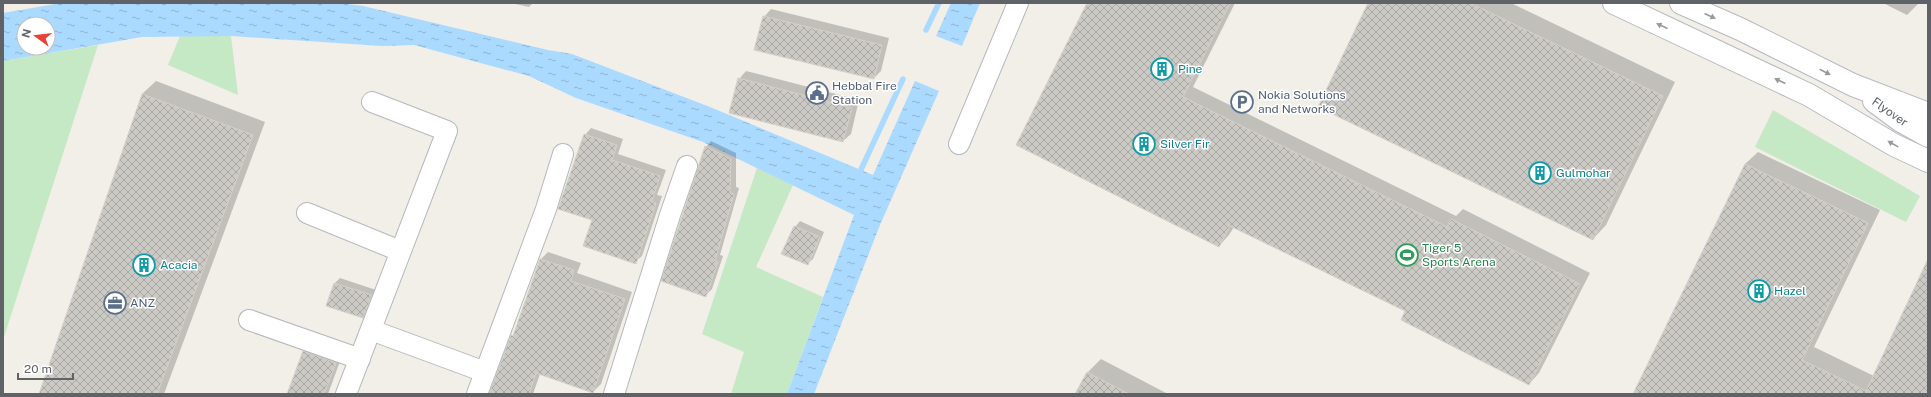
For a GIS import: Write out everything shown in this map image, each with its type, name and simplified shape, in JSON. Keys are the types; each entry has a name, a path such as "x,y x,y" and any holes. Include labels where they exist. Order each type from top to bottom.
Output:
{"street":[{"path":"959,144 1018,3"},
{"path":"1614,3 1809,95 1894,145 1928,161"},
{"path":"1681,3 1746,32 1853,85 1928,114"},
{"name":"Flyover","path":"1853,85 1901,121 1928,136"},
{"path":"346,394 447,131 372,102"},
{"path":"477,394 546,209 563,154"},
{"path":"614,394 670,215 687,166"},
{"path":"308,213 400,251"},
{"path":"249,320 360,359"},
{"path":"370,330 485,372"}],"green space":[{"path":"180,36 231,36 238,95 168,65"},
{"path":"98,45 3,340 3,61 33,56 56,56 56,52"},
{"path":"1773,110 1920,196 1906,222 1755,147"},
{"path":"757,168 793,185 756,267 823,297 787,394 731,394 744,352 702,334"}],"water":[{"path":"61,3 340,3 363,6 548,50 572,54 710,107 873,175 915,81 939,91 880,225 814,394 787,394 854,215 703,142 576,98 529,76 414,45 382,46 231,36 142,37 56,52 56,16 16,16 16,56 32,56 3,61 3,13"},
{"path":"951,3 980,3 962,46 936,36"}],"building":[{"path":"1087,3 1230,3 1183,97 1447,227 1451,219 1580,284 1529,385 1401,320 1405,311 1230,226 1219,247 1016,145"},
{"name":"Gulmohar","path":"1368,3 1470,3 1663,96 1593,240 1318,107"},
{"path":"763,16 882,45 874,79 754,50"},
{"path":"738,78 852,108 843,142 729,113"},
{"name":"Acacia","path":"142,94 253,135 157,394 39,394"},
{"path":"584,134 617,145 612,160 660,176 652,201 656,203 636,264 583,246 592,220 558,209"},
{"path":"705,146 731,159 730,193 734,194 715,261 718,262 706,297 661,281"},
{"name":"Hazel","path":"1745,164 1868,223 1802,360 1866,391 1928,259 1928,394 1633,394"},
{"path":"794,226 820,237 808,265 781,254"},
{"path":"540,259 574,270 571,281 625,299 593,393 536,373 529,394 489,394 511,335 513,336"},
{"path":"334,283 372,295 363,318 326,306"},
{"path":"303,351 336,363 324,394 287,394"},
{"path":"1087,372 1129,394 1075,394"}],"waterway":[{"path":"926,30 939,3"},
{"path":"858,176 903,79"}],"place":[{"name":"Pine","path":"1162,69"},
{"name":"Hebbal Fire Station","path":"817,93"},
{"name":"Nokia Solutions and Networks","path":"1242,102"},
{"name":"Silver Fir","path":"1144,144"},
{"name":"Gulmohar","path":"1540,173"},
{"name":"Tiger 5 Sports Arena","path":"1407,255"},
{"name":"Acacia","path":"144,265"},
{"name":"Hazel","path":"1759,291"},
{"name":"ANZ","path":"115,303"}]}
